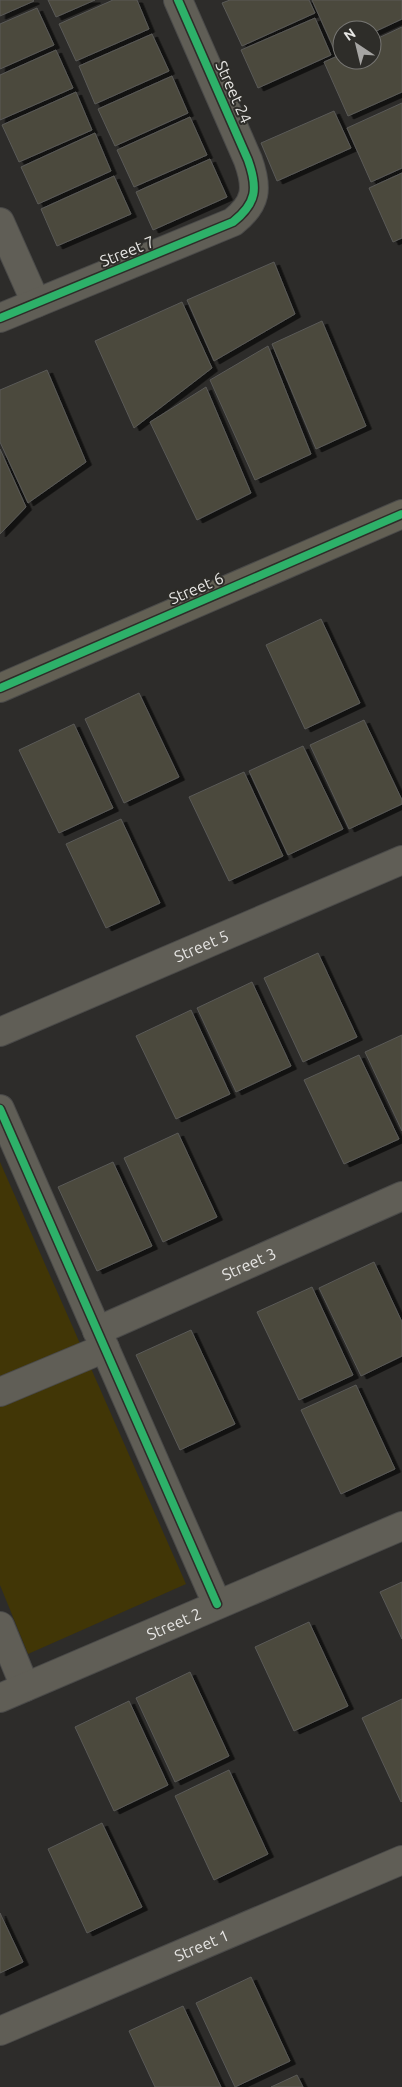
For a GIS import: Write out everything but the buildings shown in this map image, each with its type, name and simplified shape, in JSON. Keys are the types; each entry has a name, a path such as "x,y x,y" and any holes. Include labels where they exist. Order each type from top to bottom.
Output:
{"street":[{"name":"Street 24","path":"178,0 248,160 254,178 254,197"},
{"name":"Street 7","path":"0,318 233,222 245,212 254,197"},
{"path":"0,222 36,303"},
{"name":"Street 6","path":"0,688 402,514"},
{"name":"Street 5","path":"0,1032 402,860"},
{"path":"0,1109 217,1604"},
{"name":"Street 3","path":"0,1392 101,1340 402,1196"},
{"name":"Street 2","path":"0,1698 402,1526"},
{"path":"0,1626 26,1687"},
{"name":"Street 1","path":"0,2032 402,1860"}],"shaded area":[{"path":"0,1162 186,1584 28,1654 0,1585"}],"cycle path":[{"path":"0,318 233,222 241,215 251,201 254,187 248,160 178,0"},
{"path":"0,688 402,514"},
{"path":"0,1109 217,1604"}]}
